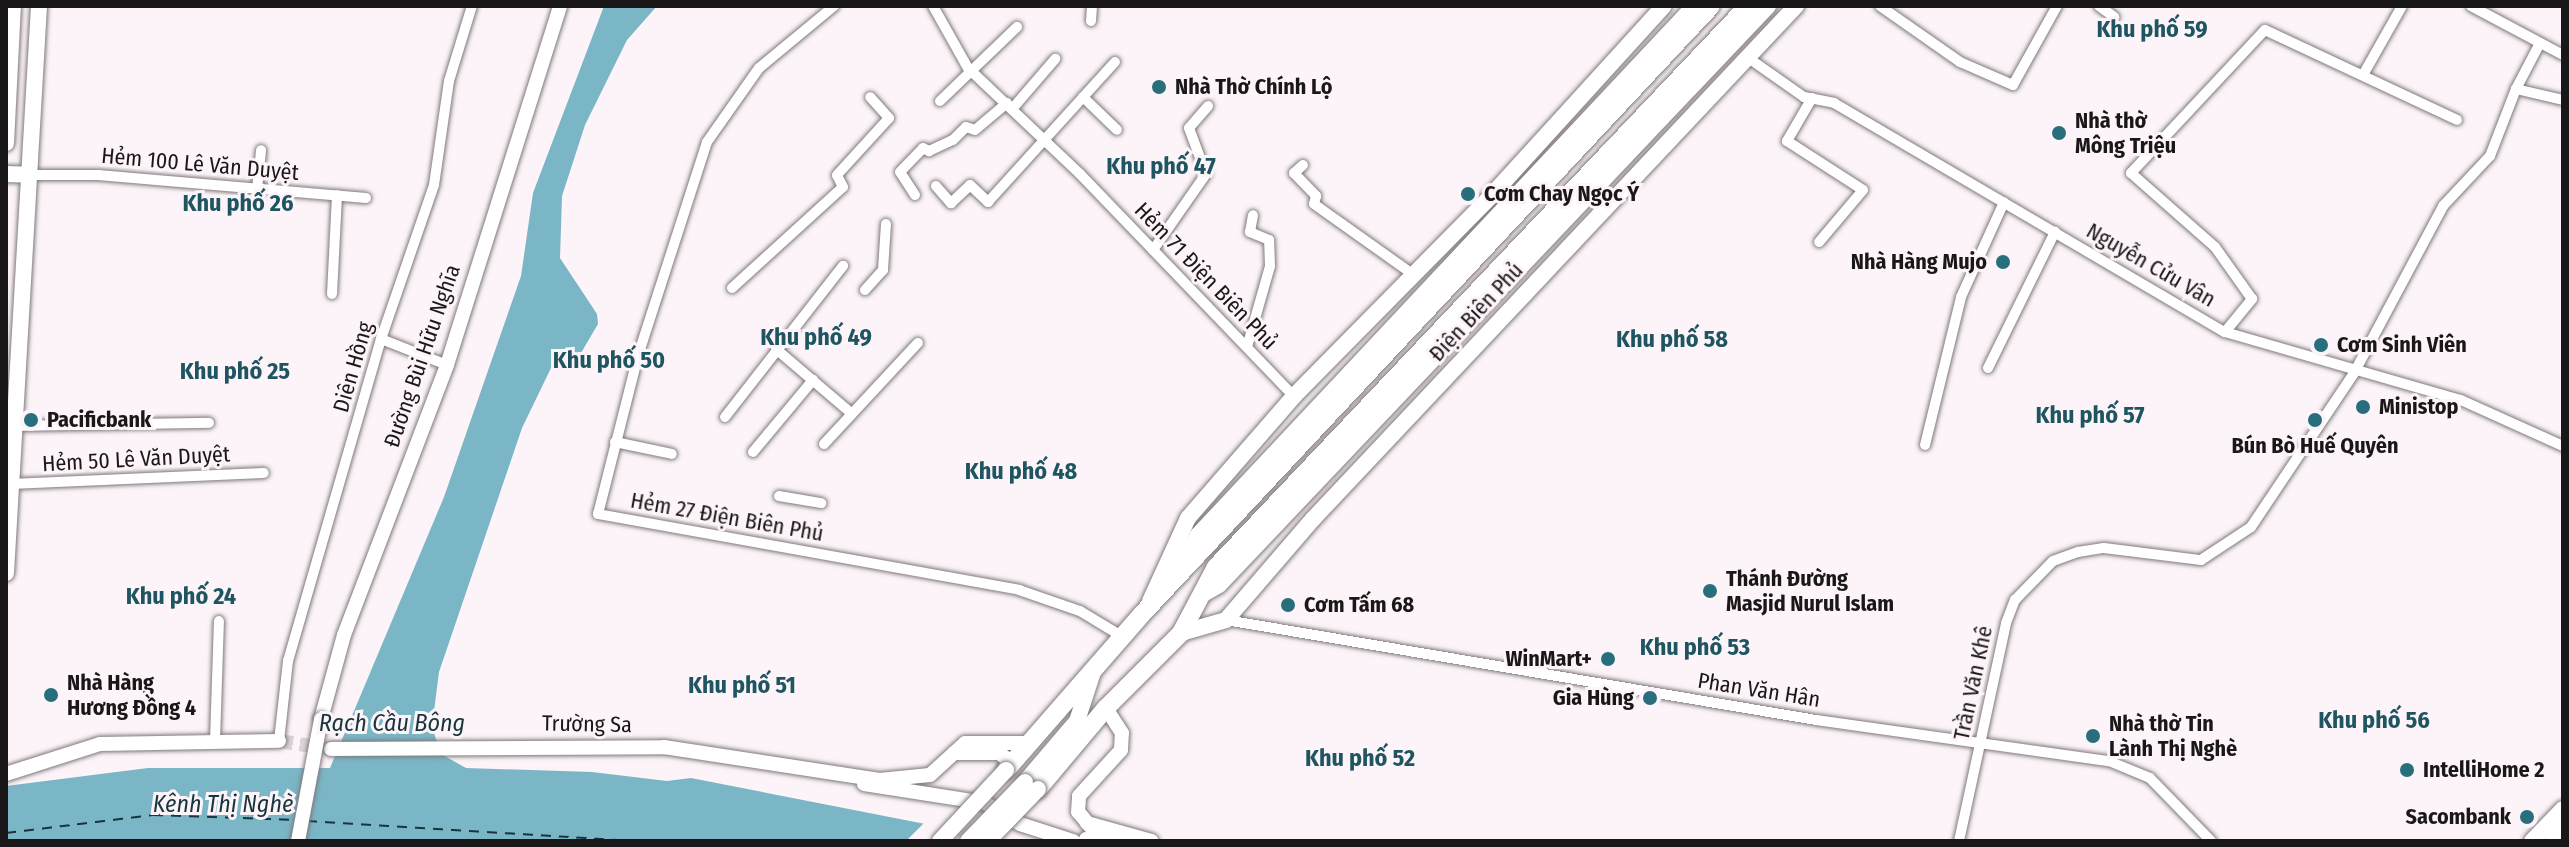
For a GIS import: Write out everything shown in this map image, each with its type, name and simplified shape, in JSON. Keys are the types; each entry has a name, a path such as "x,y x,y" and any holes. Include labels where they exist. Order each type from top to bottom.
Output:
{"highway":[{"name":"Điện Biên Phủ","path":"1031,785 1181,633 1205,593 1216,567 1295,481 1727,39 1748,6"},
{"name":"Điện Biên Phủ","path":"1010,766 1146,610 1700,9"},
{"path":"1700,9 1727,39"}],"main road":[{"path":"6,143 9,25 13,6"},
{"path":"6,573 11,379 30,175 39,6"},
{"name":"Điện Biên Phủ","path":"1146,610 1188,518 1294,396 1414,275 1662,6"},
{"name":"Điện Biên Phủ","path":"1727,39 1768,6"},
{"name":"Điện Biên Phủ","path":"1181,633 1226,620 1313,519 1796,6"},
{"path":"1727,39 1747,57"},
{"path":"6,174 30,175"},
{"path":"988,841 1077,721 1093,672"},
{"path":"940,841 1010,766"},
{"path":"968,841 1031,785"},
{"path":"2532,841 2563,809"},
{"path":"2553,841 2563,830"}],"street":[{"name":"Diên Hồng","path":"279,741 288,661 381,339 434,185 449,81 472,6"},
{"name":"Đường Bùi Hữu Nghĩa","path":"298,841 321,719 344,635 447,365 560,6"},
{"name":"Hẻm 27 Điện Biên Phủ","path":"834,6 759,68 707,142 615,442 598,514 1019,590 1080,611 1123,637"},
{"name":"Hẻm 71 Điện Biên Phủ","path":"933,6 972,71 1044,138 1294,396"},
{"path":"1091,21 1092,6"},
{"path":"1880,6 1960,62 2013,85 2057,6"},
{"path":"2099,6 2114,17"},
{"path":"2363,75 2402,6"},
{"path":"2471,6 2563,55"},
{"path":"940,101 1017,27"},
{"path":"2225,332 2252,299 2215,247 2131,173 2265,30 2457,120"},
{"name":"Trần Văn Khê","path":"1959,841 2006,623 2033,577 2053,561 2078,552 2104,548 2201,560 2238,539 2354,373 2443,206 2490,156 2516,89 2540,43"},
{"name":"Nguyễn Cửu Vân","path":"1747,57 1812,98 1834,103 2225,332 2354,373 2461,400 2563,446"},
{"path":"915,195 900,172 923,148 929,151 953,140 966,127 975,130 1010,105 1055,59"},
{"path":"936,186 951,203 970,185 988,202 1115,62"},
{"path":"2516,89 2563,100"},
{"path":"732,288 843,187 837,175 889,118 870,97"},
{"path":"1083,97 1117,130"},
{"path":"1812,98 1787,141 1863,190 1819,242"},
{"path":"1153,250 1206,174 1189,128 1208,106"},
{"path":"257,189 261,150"},
{"path":"1303,165 1294,173 1316,196 1314,204 1414,275"},
{"name":"Hẻm 100 Lê Văn Duyệt","path":"30,175 98,175 366,198"},
{"path":"332,294 337,195"},
{"path":"1925,445 1961,297 2004,202"},
{"path":"1247,347 1270,266 1269,240 1250,232 1253,215"},
{"path":"865,290 883,270 886,224"},
{"path":"1988,368 2055,232"},
{"path":"725,417 843,266"},
{"path":"381,339 447,365"},
{"path":"824,444 918,343"},
{"path":"776,349 851,413"},
{"path":"753,452 813,380"},
{"path":"12,426 209,423"},
{"path":"615,442 672,454"},
{"name":"Hẻm 50 Lê Văn Duyệt","path":"10,484 264,473"},
{"path":"779,496 821,503"},
{"name":"Phan Văn Hân","path":"1226,620 1980,744 2109,761 2150,778 2211,841"},
{"path":"215,740 219,621"},
{"path":"1091,839 1095,832 1078,812 1079,796 1121,750 1122,733 1106,708"},
{"path":"856,776 920,779 977,740 1031,743"},
{"path":"6,774 100,744 279,741"},
{"name":"Trường Sa","path":"331,749 417,752 475,747 664,747 856,776"},
{"path":"954,753 999,753 1010,766"},
{"path":"856,776 880,790 985,803 1020,824 1069,840 1141,840"},
{"path":"1086,823 1141,840"}],"water":[{"path":"604,6 657,6 627,40 585,125 562,196 560,258 597,314 598,324 581,353 551,368 522,428 439,672 432,727 441,754 466,768 592,772 667,781 691,778 1012,841 6,841 6,786 148,768 330,768 444,497 521,276 533,193"}],"pier":[{"path":"929,818 1013,837 1015,838 906,841"}],"ferry route":[{"path":"6,833 153,815 297,820"},
{"path":"307,821 633,841"}],"tunnel":[{"path":"279,741 331,749"}],"place":[{"name":"Nhà Thờ Chính Lộ","path":"1159,87"},
{"name":"Nhà thờ Mông Triệu","path":"2059,133"},
{"name":"Cơm Chay Ngọc Ý","path":"1468,194"},
{"name":"Nhà Hàng Mujo","path":"2003,262"},
{"name":"Cơm Sinh Viên","path":"2321,345"},
{"name":"Ministop","path":"2363,407"},
{"name":"Pacificbank","path":"31,420"},
{"name":"Bún Bò Huế Quyên","path":"2315,420"},
{"name":"Thánh Đường Masjid Nurul Islam","path":"1710,591"},
{"name":"Cơm Tấm 68","path":"1288,605"},
{"name":"WinMart+","path":"1608,659"},
{"name":"Nhà Hàng Hương Đồng 4","path":"51,695"},
{"name":"Gia Hùng","path":"1650,698"},
{"name":"Nhà thờ Tin Lành Thị Nghè","path":"2093,736"},
{"name":"IntelliHome 2","path":"2407,770"},
{"name":"Sacombank","path":"2527,817"}],"district":[{"name":"Khu phố 59","path":"2152,30"},
{"name":"Khu phố 47","path":"1161,167"},
{"name":"Khu phố 26","path":"238,204"},
{"name":"Khu phố 49","path":"816,338"},
{"name":"Khu phố 58","path":"1672,340"},
{"name":"Khu phố 50","path":"609,361"},
{"name":"Khu phố 25","path":"235,372"},
{"name":"Khu phố 57","path":"2090,416"},
{"name":"Khu phố 48","path":"1021,472"},
{"name":"Khu phố 24","path":"181,597"},
{"name":"Khu phố 53","path":"1695,648"},
{"name":"Khu phố 51","path":"742,686"},
{"name":"Khu phố 56","path":"2374,721"},
{"name":"Khu phố 52","path":"1360,759"}],"water label":[{"name":"Rạch Cầu Bông","path":"392,724"},
{"name":"Kênh Thị Nghè","path":"223,805"}]}
